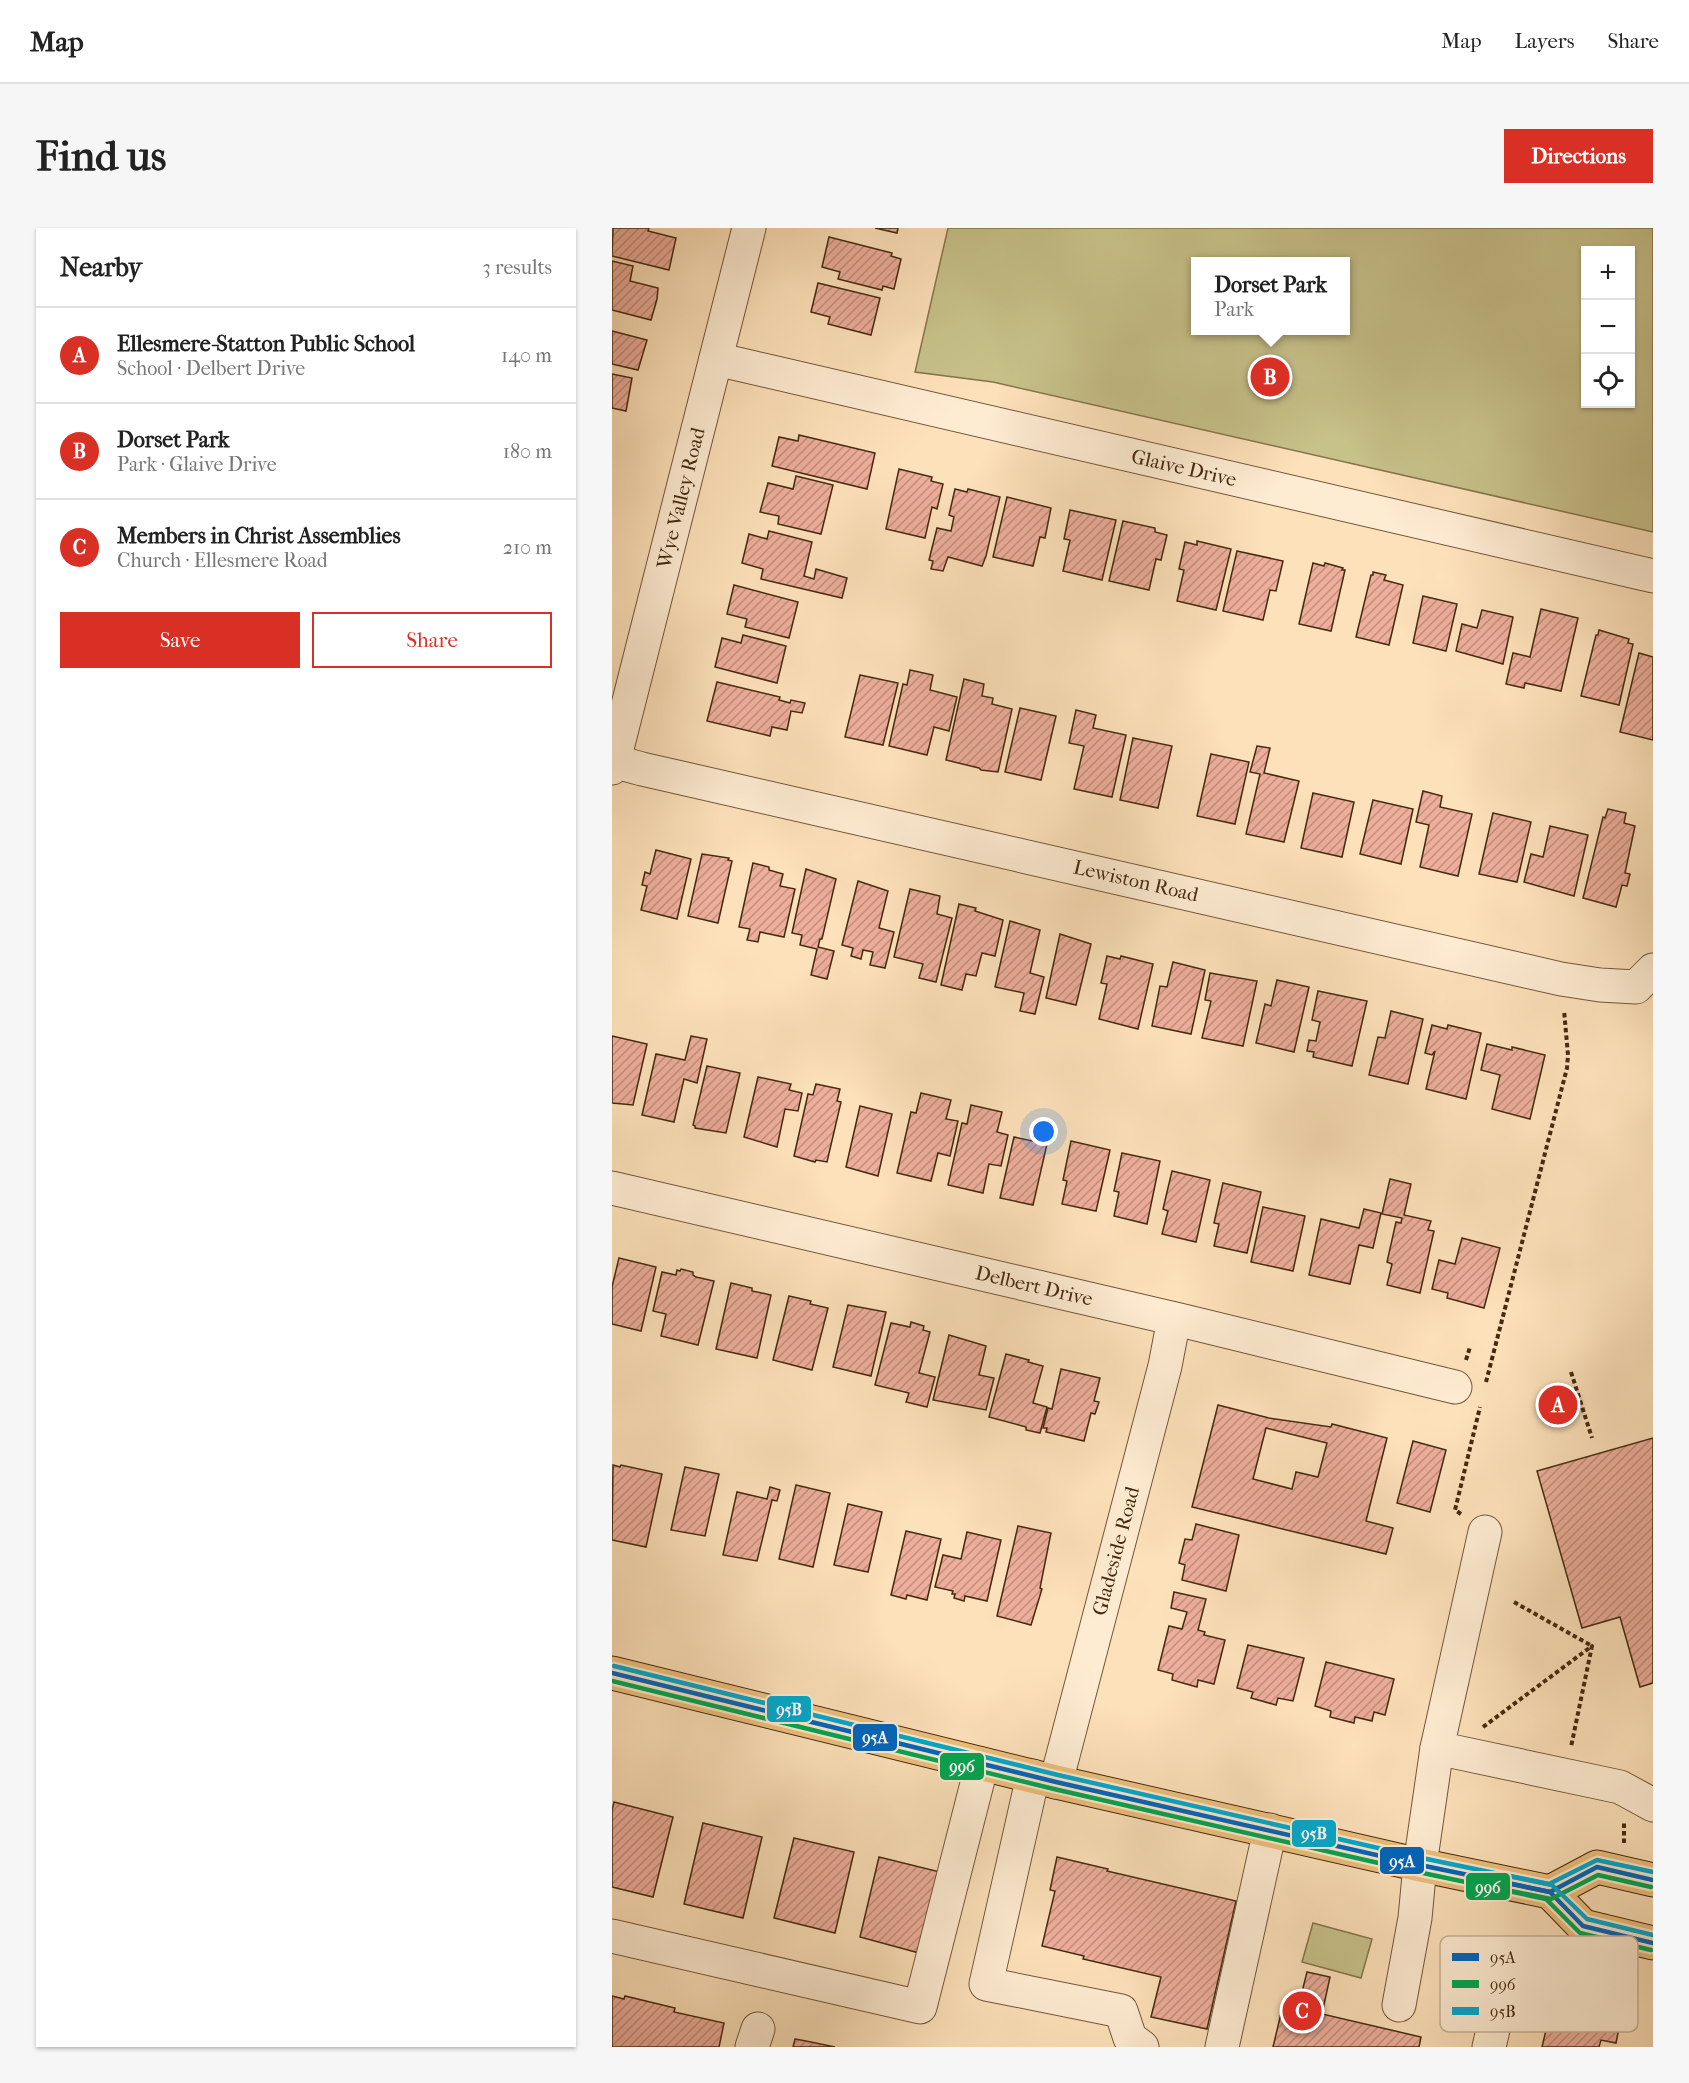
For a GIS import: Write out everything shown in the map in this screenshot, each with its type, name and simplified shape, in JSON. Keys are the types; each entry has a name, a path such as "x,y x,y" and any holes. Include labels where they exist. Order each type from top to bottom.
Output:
{"main road":[{"path":"612,1673 1045,1779 1550,1892 1583,1926 1624,1936"},
{"path":"1550,1892 1597,1867 1653,1880"},
{"path":"1638,1939 1653,1943"}],"street":[{"name":"Wye Valley Road","path":"613,764 749,228"},
{"name":"Glaive Drive","path":"716,359 1653,576"},
{"name":"Lewiston Road","path":"613,764 1561,979 1600,985 1636,987 1653,970"},
{"name":"Delbert Drive","path":"612,1188 1474,1391"},
{"name":"Gladeside Road","path":"1142,2047 1130,2038 1121,2011 986,1984 1165,1366 1174,1319"},
{"path":"1400,2005 1415,1918 1420,1864 1437,1748 1485,1532"},
{"path":"1437,1748 1620,1787 1653,1805"},
{"path":"612,1936 920,2007 982,1764"},
{"path":"1222,2047 1270,1830"},
{"path":"1489,2047 1492,2032"}],"path":[{"path":"1485,1532 1455,1510 1474,1391 1567,1068 1568,1055 1561,979"},
{"path":"1571,1372 1592,1438"},
{"path":"1514,1602 1592,1646"},
{"path":"1479,1730 1592,1646"},
{"path":"1570,1749 1592,1646"},
{"path":"1620,1787 1625,1831 1621,1872"}],"shaded area":[{"path":"948,228 1653,228 1653,532 993,382 915,372"},
{"path":"1313,1923 1372,1939 1361,1978 1302,1962"}],"building":[{"path":"613,228 649,228 648,231 676,238 669,270 612,256"},
{"path":"875,228 898,228 897,233"},
{"path":"829,237 892,253 891,256 901,259 894,289 883,286 882,290 838,279 840,272 822,267"},
{"path":"612,261 633,266 630,281 658,288 651,320 612,310"},
{"path":"818,283 880,298 871,335 828,324 830,317 811,312"},
{"path":"612,331 647,340 638,370 612,364"},
{"path":"612,374 632,378 626,411 612,408"},
{"path":"799,435 875,453 867,489 772,466 779,437 798,441"},
{"path":"899,469 932,477 931,481 943,484 937,509 932,507 925,538 886,529"},
{"path":"796,476 833,485 821,534 778,524 779,516 760,512 768,483 793,489"},
{"path":"955,489 967,492 968,489 1000,497 986,556 982,566 948,557 943,571 931,569 933,561 929,560 937,528 951,531 954,517 949,515"},
{"path":"1007,497 1051,508 1045,538 1040,537 1033,566 993,557"},
{"path":"1070,510 1116,520 1102,580 1063,571 1070,540 1064,539"},
{"path":"1123,521 1155,528 1155,532 1167,535 1161,560 1156,559 1149,590 1109,581"},
{"path":"769,531 812,542 804,576 814,579 816,569 847,578 842,598 761,579 763,569 742,563 749,534 767,539"},
{"path":"1197,541 1231,549 1216,610 1177,601 1184,570 1179,569 1185,542 1197,545"},
{"path":"1237,551 1283,561 1276,591 1270,590 1263,620 1223,611"},
{"path":"1313,563 1324,566 1325,563 1345,570 1331,631 1299,624"},
{"path":"1373,572 1386,575 1384,580 1403,585 1389,645 1356,637"},
{"path":"734,585 798,602 789,638 745,627 747,619 727,614"},
{"path":"1423,596 1457,604 1446,651 1413,643"},
{"path":"1541,609 1578,618 1561,691 1525,683 1524,688 1506,684 1513,653 1530,657"},
{"path":"1482,610 1513,617 1503,664 1456,651 1462,624 1477,628"},
{"path":"1599,630 1629,639 1628,643 1633,644 1619,705 1581,696"},
{"path":"743,635 786,646 777,683 715,667 722,638 741,643"},
{"path":"1639,653 1653,657 1653,740 1620,732"},
{"path":"910,670 933,675 930,690 957,697 949,731 934,727 927,755 889,746 903,684 907,685"},
{"path":"860,675 898,683 883,745 845,737"},
{"path":"964,679 984,684 982,696 993,698 992,704 1012,709 998,772 981,770 946,760"},
{"path":"717,682 780,697 779,700 790,703 791,700 805,703 802,713 791,711 787,730 772,727 770,736 707,721"},
{"path":"1020,708 1056,716 1041,780 1005,772"},
{"path":"1076,710 1096,715 1093,728 1126,735 1112,797 1074,789 1084,746 1069,743"},
{"path":"1133,738 1172,746 1158,808 1120,800"},
{"path":"1257,746 1270,748 1264,773 1299,781 1284,842 1246,834 1260,774 1250,772"},
{"path":"1211,754 1249,762 1235,824 1197,816"},
{"path":"1423,791 1442,796 1440,807 1472,814 1458,876 1420,867 1429,825 1416,822"},
{"path":"1313,793 1354,802 1342,857 1301,848"},
{"path":"1373,800 1413,809 1401,864 1360,854"},
{"path":"1608,809 1626,813 1624,823 1635,826 1625,873 1630,874 1627,886 1622,885 1616,907 1583,898 1603,817 1605,818"},
{"path":"1493,813 1531,822 1517,882 1479,874"},
{"path":"1550,826 1588,835 1574,896 1524,882 1531,854 1543,857"},
{"path":"656,850 691,859 677,919 641,910 647,886 642,885 645,872 650,874"},
{"path":"702,854 729,858 728,860 732,861 718,923 688,916"},
{"path":"753,863 783,874 780,886 795,889 784,937 760,932 758,942 747,940 750,929 739,927"},
{"path":"806,869 836,879 822,939 818,947 834,951 827,979 811,975 817,949 800,945 802,935 792,933"},
{"path":"858,881 888,891 879,928 894,932 885,968 870,965 873,952 863,950 861,959 851,956 853,948 842,945"},
{"path":"910,889 940,896 937,914 952,918 936,982 919,978 923,964 894,957"},
{"path":"959,904 976,908 975,911 1003,920 995,956 982,953 976,976 966,974 962,990 941,985"},
{"path":"1010,921 1040,930 1030,973 1044,977 1035,1014 1020,1011 1024,993 995,987"},
{"path":"1060,934 1091,944 1076,1005 1046,998"},
{"path":"1107,956 1120,959 1121,956 1153,964 1138,1029 1099,1019 1107,984 1101,983"},
{"path":"1173,962 1205,970 1191,1034 1152,1026 1160,986 1167,987"},
{"path":"1210,973 1257,981 1243,1046 1202,1038 1211,1001 1205,1000"},
{"path":"1277,980 1309,987 1294,1052 1256,1043 1265,1004 1271,1006"},
{"path":"1318,991 1367,1001 1352,1066 1313,1057 1314,1052 1307,1051 1309,1040 1316,1041 1320,1022 1312,1020"},
{"path":"1391,1011 1423,1019 1408,1084 1369,1075 1378,1037 1385,1038"},
{"path":"1432,1025 1447,1029 1448,1025 1481,1033 1466,1099 1426,1089 1435,1051 1432,1055 1425,1053"},
{"path":"612,1036 647,1044 633,1105 612,1103"},
{"path":"691,1036 707,1039 697,1083 684,1079 674,1122 642,1115 656,1054 685,1060"},
{"path":"1487,1044 1545,1055 1530,1119 1492,1109 1500,1075 1481,1070"},
{"path":"707,1066 740,1073 726,1133 695,1128 693,1125"},
{"path":"758,1077 791,1084 789,1090 802,1093 798,1111 785,1109 777,1147 744,1137"},
{"path":"816,1084 840,1089 837,1101 841,1102 827,1162 816,1160 815,1162 794,1156 808,1094 813,1095"},
{"path":"921,1093 951,1100 946,1119 958,1121 950,1156 938,1153 931,1181 897,1173 911,1112 916,1113"},
{"path":"971,1105 1002,1112 997,1132 1008,1135 1001,1166 989,1164 983,1193 948,1185 962,1123 967,1124"},
{"path":"860,1106 892,1114 878,1176 846,1167"},
{"path":"1014,1137 1047,1144 1033,1205 1000,1198"},
{"path":"1071,1141 1110,1150 1096,1211 1062,1204 1067,1181 1063,1180"},
{"path":"1122,1153 1160,1161 1147,1224 1114,1216 1119,1192 1114,1191"},
{"path":"1172,1171 1210,1180 1196,1242 1162,1234 1168,1211 1163,1209"},
{"path":"1390,1179 1411,1184 1404,1215 1431,1221 1428,1230 1434,1231 1420,1293 1387,1285 1392,1264 1387,1262 1396,1222 1401,1223 1402,1218 1382,1214"},
{"path":"1223,1183 1261,1192 1247,1253 1214,1246 1219,1224 1214,1223"},
{"path":"1263,1207 1305,1216 1293,1271 1251,1262"},
{"path":"1364,1209 1381,1213 1373,1248 1359,1245 1350,1284 1309,1275 1321,1219 1359,1228"},
{"path":"1462,1238 1500,1248 1484,1308 1447,1298 1448,1293 1432,1289 1439,1260 1455,1264"},
{"path":"619,1258 656,1267 641,1331 612,1324 612,1287"},
{"path":"677,1270 693,1272 696,1277 714,1281 698,1345 661,1336 666,1314 653,1311 662,1272 676,1275"},
{"path":"731,1283 771,1295 757,1358 716,1349"},
{"path":"789,1296 828,1308 812,1370 773,1360"},
{"path":"848,1305 886,1312 871,1376 833,1367"},
{"path":"911,1322 924,1326 923,1330 930,1332 919,1373 935,1377 927,1407 906,1402 909,1393 875,1385 891,1323 910,1327"},
{"path":"949,1335 986,1346 979,1375 994,1378 986,1410 933,1400"},
{"path":"1006,1354 1043,1366 1033,1403 1047,1407 1040,1433 989,1417"},
{"path":"1061,1369 1100,1378 1094,1401 1099,1402 1095,1414 1091,1413 1084,1441 1046,1432 1047,1428 1043,1428 1048,1408 1052,1409"},
{"path":"1218,1405 1269,1418 1331,1427 1332,1424 1387,1438 1366,1521 1393,1528 1386,1554 1192,1507","holes":["1266,1428 1327,1443 1318,1477 1296,1472 1292,1489 1253,1479"]},
{"path":"1653,1438 1653,1683 1640,1687 1620,1617 1582,1628 1537,1471"},
{"path":"1413,1441 1446,1450 1430,1512 1397,1503"},
{"path":"613,1465 662,1474 646,1547 612,1540"},
{"path":"685,1467 719,1474 705,1536 671,1530"},
{"path":"796,1485 830,1493 813,1567 779,1559"},
{"path":"770,1487 780,1490 777,1501 772,1500 757,1561 723,1555 737,1492 767,1499"},
{"path":"848,1504 882,1512 868,1572 834,1565"},
{"path":"1196,1524 1239,1535 1226,1591 1182,1580 1185,1565 1179,1563 1185,1539 1192,1540"},
{"path":"1018,1526 1051,1533 1040,1588 1042,1589 1031,1625 997,1616"},
{"path":"906,1531 941,1539 927,1600 907,1595 906,1599 891,1595"},
{"path":"967,1532 1001,1540 987,1601 965,1596 964,1601 954,1598 953,1591 935,1587 943,1555 961,1559"},
{"path":"1174,1592 1206,1599 1198,1630 1205,1632 1204,1635 1225,1640 1214,1684 1198,1680 1197,1687 1172,1680 1173,1674 1158,1670 1169,1626 1182,1629 1187,1612 1171,1608"},
{"path":"1248,1645 1304,1658 1293,1701 1278,1698 1276,1705 1251,1698 1253,1692 1237,1688"},
{"path":"1326,1662 1394,1679 1385,1715 1374,1712 1372,1721 1355,1717 1354,1723 1330,1717 1331,1711 1315,1706"},
{"path":"614,1802 673,1817 653,1897 612,1887 612,1810"},
{"path":"703,1823 762,1837 743,1918 684,1904"},
{"path":"794,1838 854,1852 835,1933 774,1918"},
{"path":"879,1857 940,1872 919,1953 860,1937"},
{"path":"1057,1857 1236,1901 1207,2029 1151,2017 1161,1977 1083,1959 1084,1956 1042,1946 1055,1891 1050,1890"},
{"path":"1307,1972 1330,1977 1322,2014 1421,2037 1419,2047 1273,2047 1283,2005 1298,2008"},
{"path":"612,1996 624,1999 625,1996 675,2008 674,2012 724,2023 719,2047 612,2047"},
{"path":"1546,2032 1618,2032 1616,2043 1601,2040 1599,2047 1542,2047"},
{"path":"795,2039 806,2041 835,2047 793,2047"}],"transit line":[{"name":"95B","path":"614,1666 1058,1775 1422,1858 1552,1885 1587,1919 1653,1935"},
{"name":"95A","path":"612,1673 1056,1782 1420,1865 1550,1892 1583,1926 1624,1936"},
{"name":"996","path":"612,1681 1054,1789 1546,1899 1580,1933 1593,1936"},
{"name":"95B","path":"1505,1875 1549,1884 1597,1860 1653,1872"},
{"name":"95A","path":"1503,1882 1550,1892 1597,1867 1653,1880"},
{"name":"996","path":"1501,1889 1551,1899 1598,1875 1651,1887"},
{"name":"95A","path":"1638,1939 1653,1943"},
{"name":"996","path":"1638,1947 1651,1950"}],"place":[{"name":"Dorset Park","path":"1270,377"},
{"name":"Ellesmere-Statton Public School","path":"1558,1405"},
{"name":"Members in Christ Assemblies","path":"1302,2011"}]}
